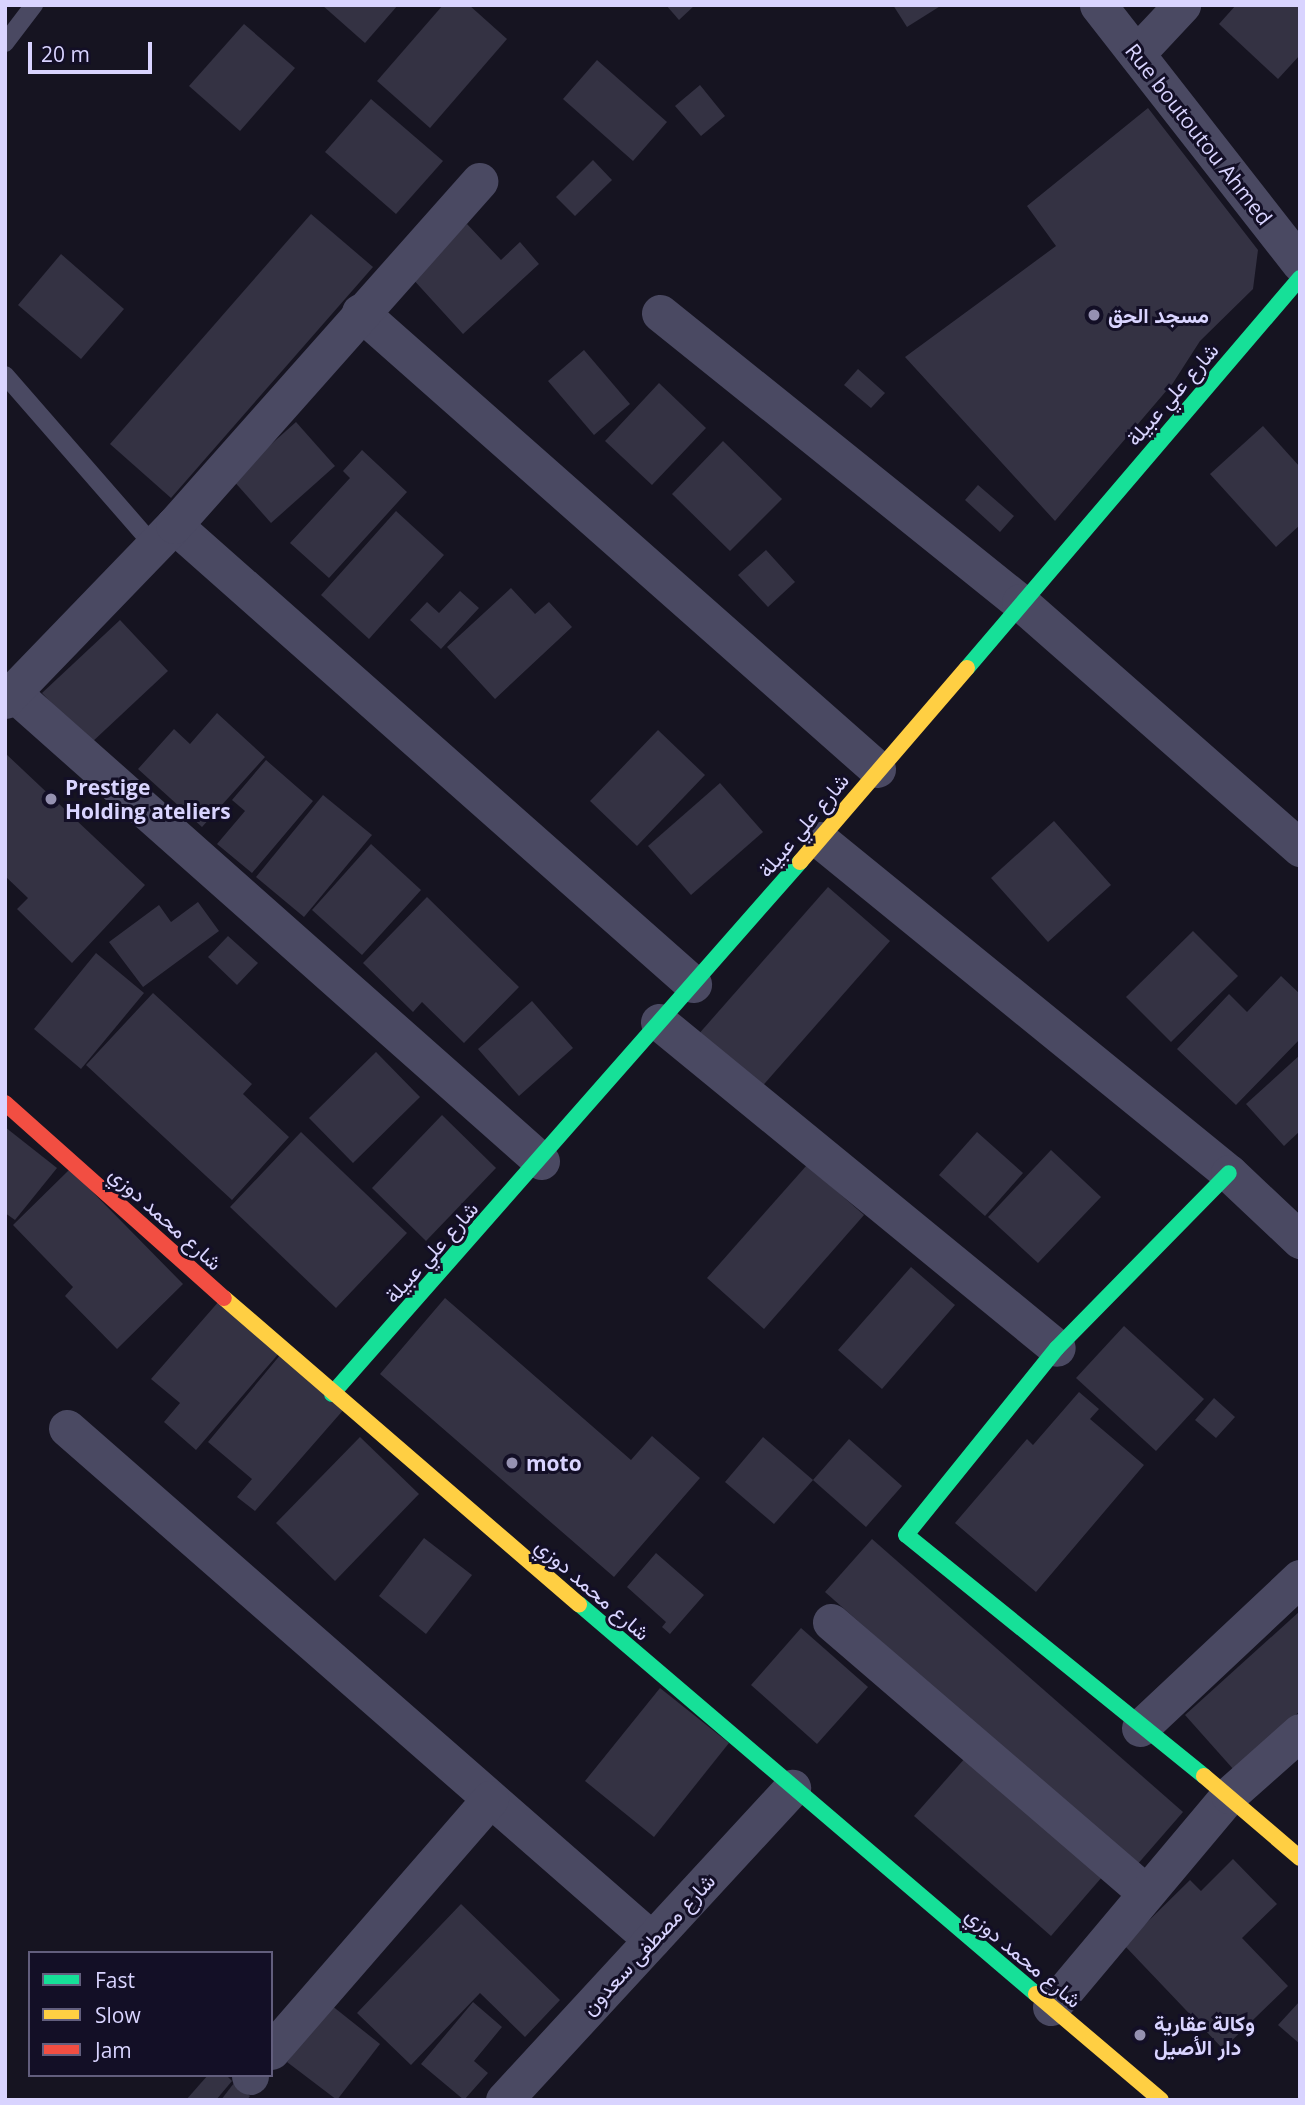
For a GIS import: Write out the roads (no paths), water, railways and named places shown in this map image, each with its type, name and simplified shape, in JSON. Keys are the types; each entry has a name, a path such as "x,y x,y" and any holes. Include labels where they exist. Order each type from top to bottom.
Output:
{"street":[{"name":"Rue boutoutou Ahmed","path":"1098,5 1300,264"},
{"path":"1137,53 1182,5"},
{"path":"479,181 164,536 9,696 541,1161"},
{"name":"شارع علي عبيلة","path":"332,1394 541,1161 659,1022 820,841 877,769 1300,278"},
{"path":"360,312 877,769"},
{"path":"660,313 1020,602 1300,848"},
{"path":"164,536 693,984"},
{"path":"820,841 1229,1173 1300,1240"},
{"path":"659,1022 1057,1348"},
{"name":"شارع محمد دوزي","path":"5,1102 332,1394 1161,2100"},
{"path":"1229,1173 1057,1348 906,1535 1140,1728 1229,1795 1300,1858"},
{"path":"67,1428 652,1940"},
{"path":"1140,1728 1300,1578"},
{"path":"831,1622 1145,1892"},
{"path":"1051,2007 1229,1795 1300,1732"},
{"name":"شارع مصطفى سعدون","path":"504,2100 792,1787"},
{"path":"273,2049 490,1799"}],"lane":[{"path":"5,43 34,5"},
{"path":"5,375 164,536"}],"place":[{"name":"مسجد الحق","path":"1094,315"},
{"name":"Prestige Holding ateliers","path":"51,799"},
{"name":"moto","path":"512,1463"},
{"name":"وكالة عقارية دار الأصيل","path":"1140,2035"}]}
